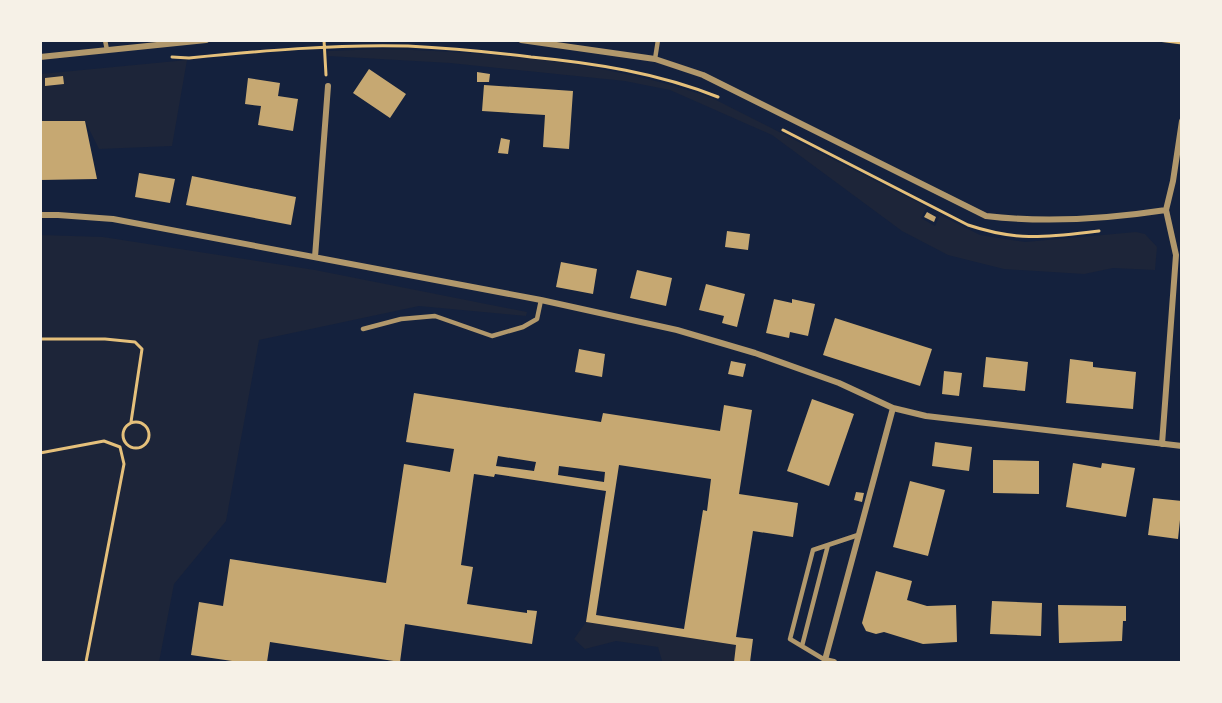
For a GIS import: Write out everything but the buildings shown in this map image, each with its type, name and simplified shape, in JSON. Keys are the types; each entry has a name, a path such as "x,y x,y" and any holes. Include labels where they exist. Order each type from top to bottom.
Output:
{"street":[{"path":"40,57 206,40"},
{"path":"521,40 655,59 703,75 986,216 1023,220 1166,210"},
{"path":"315,257 328,86"},
{"path":"1162,444 1176,255 1166,210 1182,121"},
{"path":"40,215 114,219 541,300 677,330 755,353 839,383 893,408 946,419 1182,446"},
{"path":"834,663 825,660 893,408"}],"lane":[{"path":"105,40 107,50"},
{"path":"655,59 658,40"},
{"path":"363,329 400,319 435,316 492,336 523,327 537,319 541,300"},
{"path":"825,660 790,639 813,550 858,535"},
{"path":"802,646 828,545"}],"path":[{"path":"324,40 325,69"},
{"path":"1158,40 1182,43"},
{"path":"165,56 189,58 324,47 408,46 606,66 677,82 722,99"},
{"path":"775,126 968,225 985,231 1034,238 1109,230"},
{"path":"40,339 105,339 135,342 142,349 131,422"},
{"path":"139,421 147,426 150,434 147,442 141,448 132,448 125,443 122,435 124,427 131,422 139,421"},
{"path":"40,453 104,441 120,447"},
{"path":"120,447 125,443"},
{"path":"86,663 124,464 120,447"}],"shaded area":[{"path":"381,49 506,56 548,61 590,67 672,85 712,98 927,207 921,218 935,226 940,215 980,235 1025,242 1136,232 1145,234 1157,247 1155,270 1113,268 1084,274 1004,269 948,255 902,231 772,135 670,90 625,81 450,63 328,56 328,51"},
{"path":"187,60 172,146 99,149 85,121 41,121 41,74"},
{"path":"41,235 103,237 315,270 527,312 526,316 419,306 259,340 226,521 174,584 159,662 41,662"},
{"path":"586,622 736,645 734,662 662,661 658,647 616,641 585,649 574,639"}]}
